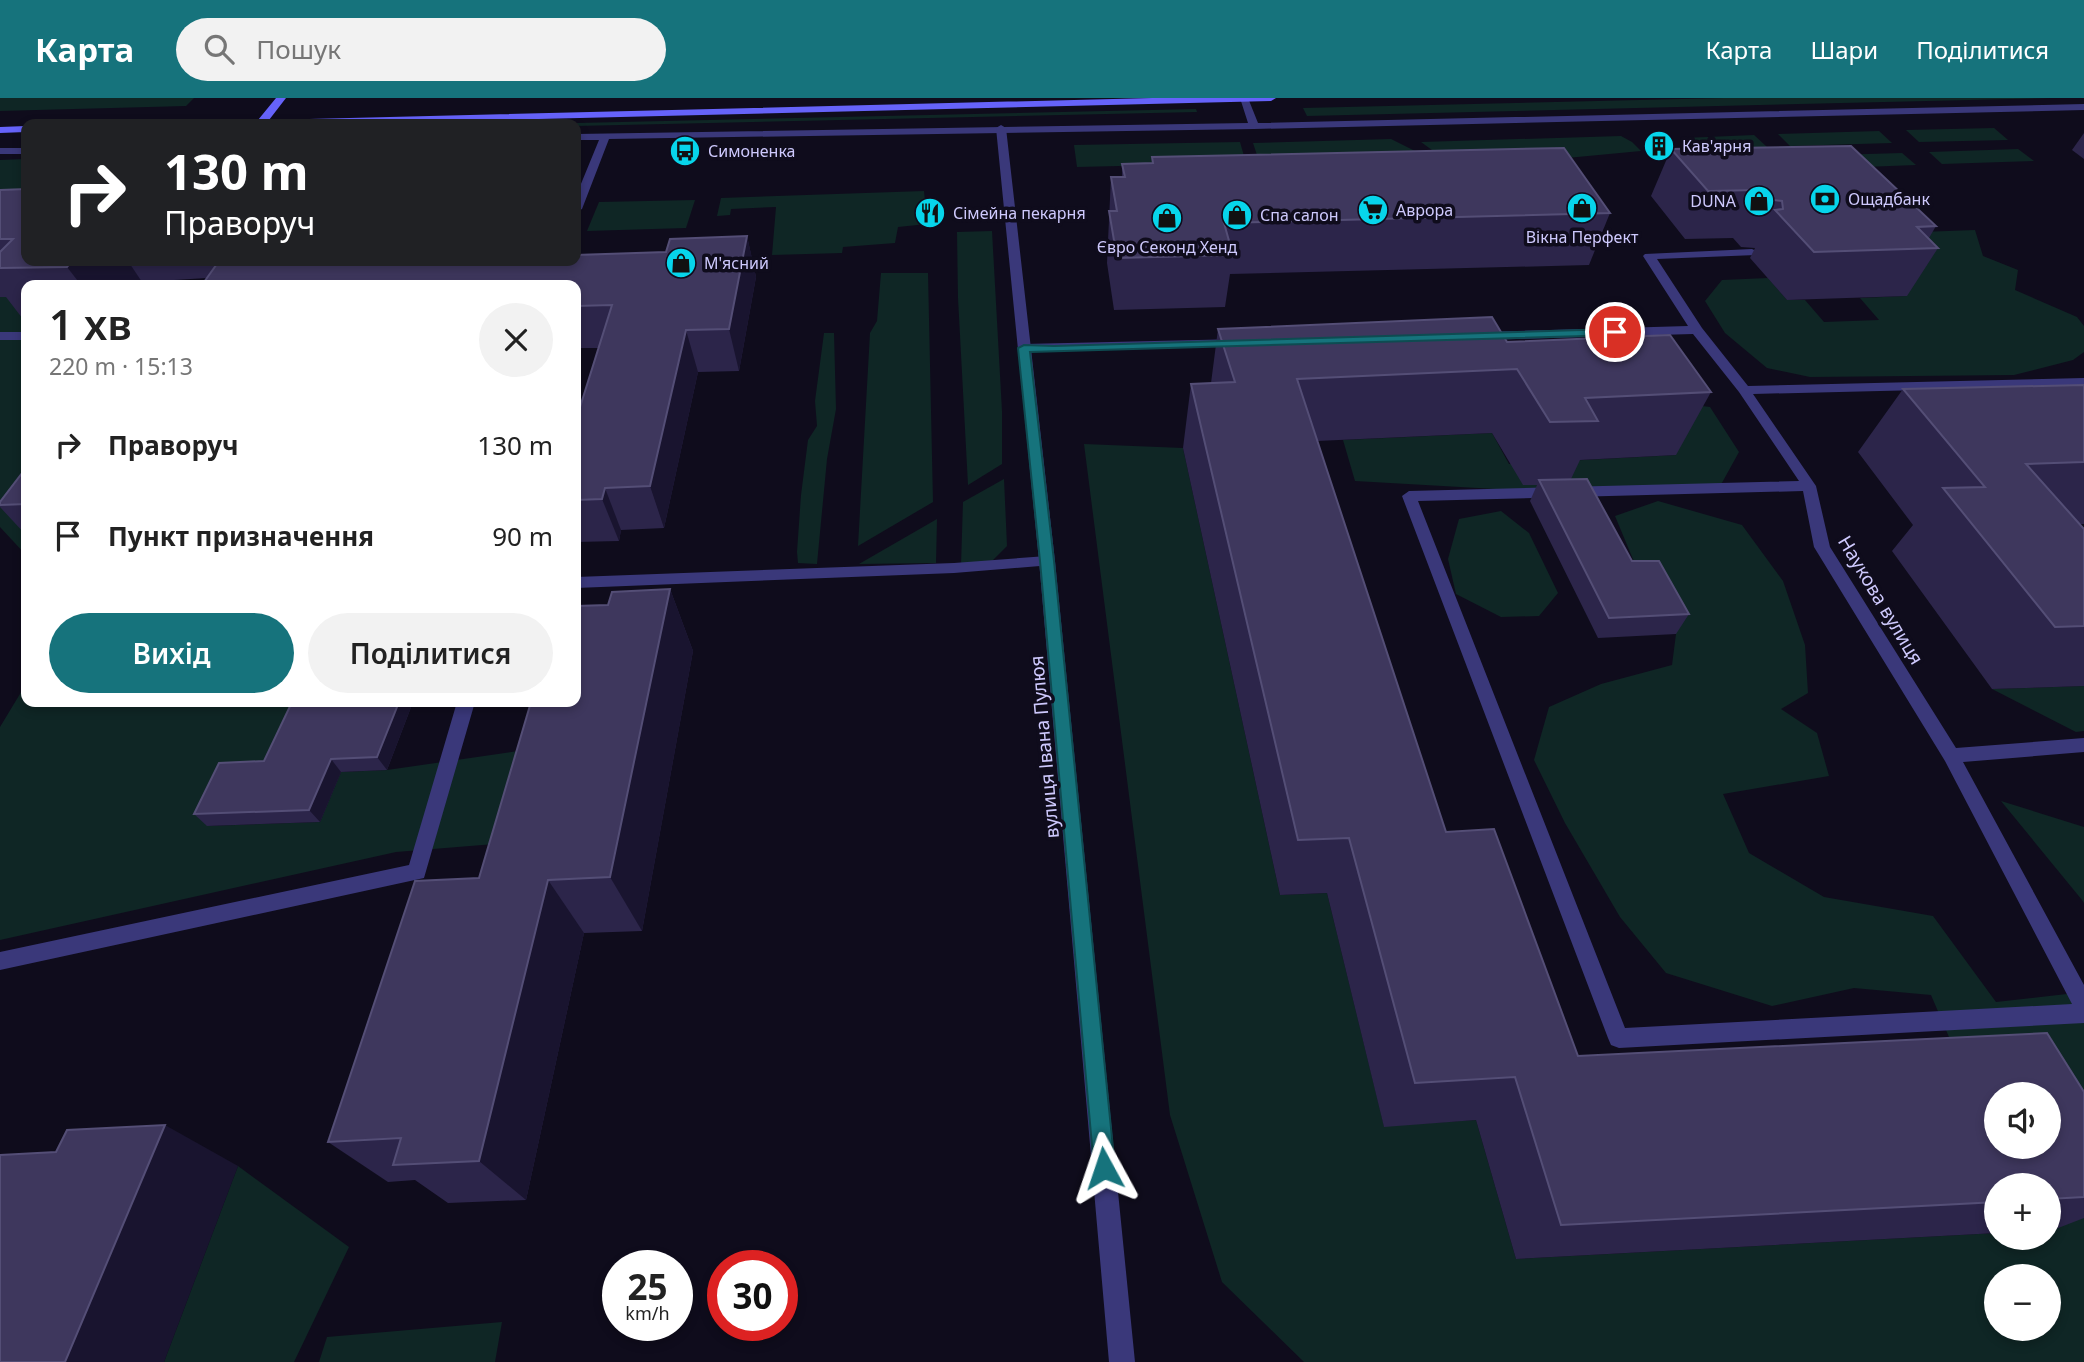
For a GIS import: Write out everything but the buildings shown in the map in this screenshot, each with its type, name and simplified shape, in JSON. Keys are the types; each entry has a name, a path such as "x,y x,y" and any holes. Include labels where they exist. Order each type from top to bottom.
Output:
{"main road":[{"path":"265,119 281,98"},
{"path":"458,119 1271,98"},
{"path":"0,130 21,129"}],"street":[{"path":"1244,99 1254,126"},
{"path":"581,137 1001,128 1254,126 2084,107"},
{"name":"вулиця Івана Пулюя","path":"1001,128 1047,561 1122,1362"},
{"path":"581,197 605,137"},
{"path":"0,151 21,150"},
{"name":"Наукова вулиця","path":"1752,253 1649,256 1697,330 1744,390 1809,486 1822,547 1951,757 2084,1006"},
{"path":"1464,337 1697,330"},
{"path":"0,336 21,336"},
{"path":"1024,348 1259,343"},
{"path":"1744,390 2084,382"},
{"path":"1809,486 1409,496 1619,1038 2084,1013"},
{"path":"581,583 940,569 1047,561"},
{"path":"0,961 417,872 465,707"},
{"path":"1951,757 2084,745"}],"green space":[{"path":"0,98 194,98 186,106 0,111"},
{"path":"1723,98 2051,98 1307,116 1303,108"},
{"path":"1196,109 1197,112 581,126 581,123"},
{"path":"1994,128 2008,140 1919,142 1906,130"},
{"path":"1879,131 1892,143 1790,146 1778,134"},
{"path":"1754,135 1767,147 1695,150 1684,138"},
{"path":"1621,136 1641,151 1535,161 1436,153 1421,142"},
{"path":"1391,139 1423,155 1260,164 1253,143"},
{"path":"1240,142 1246,163 1077,167 1074,145"},
{"path":"2018,149 2034,161 1942,164 1929,152"},
{"path":"1902,153 1916,165 1812,169 1799,156"},
{"path":"21,159 21,190 0,191 0,160"},
{"path":"924,191 927,224 898,227 895,243 843,247 842,253 772,255 776,207 731,209 730,215 717,216 721,198"},
{"path":"695,200 686,228 587,231 599,202"},
{"path":"1975,230 1983,256 2018,270 2015,290 2077,317 2084,326 2084,352 2073,360 2014,375 1810,377 1767,368 1725,333 1705,301 1722,280 1768,278 1787,300 1805,300 1824,322 1879,320 1860,298 1906,296 1866,234"},
{"path":"992,231 1002,411 1002,464 968,485 957,232"},
{"path":"881,273 928,273 933,502 858,546 870,333 877,321"},
{"path":"21,296 21,550 0,527 0,297"},
{"path":"824,333 834,333 836,409 827,459 817,564 798,563 801,495 808,440 817,426 815,401"},
{"path":"1639,398 1710,407 1739,452 1718,490 1600,495 1355,481 1343,440 1492,433 1509,464 1676,455"},
{"path":"1084,444 1183,448 1280,895 1327,893 1384,1126 1476,1120 1516,1259 1984,1234 1984,1250 2061,1250 2061,1173 2051,1173 2050,1159 2061,1159 2061,1082 1984,1082 1984,1088 1967,1079 1931,995 1854,988 1772,1006 1666,973 1620,917 1565,823 1534,760 1549,707 1601,684 1672,665 1676,634 1635,564 1615,516 1658,501 1742,525 1783,581 1805,645 1808,693 1781,709 1817,733 1829,776 1723,794 1749,853 1824,897 1933,916 1996,1002 2084,992 2084,1362 1304,1362 1222,1282 1170,1115"},
{"path":"1004,479 1007,546 992,561 961,565 963,502"},
{"path":"1501,511 1529,533 1558,593 1539,616 1501,617 1456,594 1448,559 1459,519"},
{"path":"937,519 936,563 859,564"},
{"path":"2084,686 2084,731 2076,732 1992,689"},
{"path":"21,692 21,707 306,707 275,774 208,826 320,822 341,772 387,770 568,744 544,840 396,852 0,940 0,727"},
{"path":"2001,801 2084,827 2084,903 2082,900"},
{"path":"238,1166 349,1247 294,1362 164,1362"},
{"path":"502,1322 495,1362 319,1362 327,1337"}],"place":[{"name":"Кав'ярня","path":"1659,146"},
{"name":"Симоненка","path":"685,151"},
{"name":"Ощадбанк","path":"1825,199"},
{"name":"DUNA","path":"1759,201"},
{"name":"Вікна Перфект","path":"1582,208"},
{"name":"Аврора","path":"1373,210"},
{"name":"Сімейна пекарня","path":"930,213"},
{"name":"Спа салон","path":"1237,215"},
{"name":"Євро Секонд Хенд","path":"1167,218"},
{"name":"М'ясний","path":"681,263"}],"route":[{"path":"1104,1168 1047,561 1024,348 1615,332"}]}
